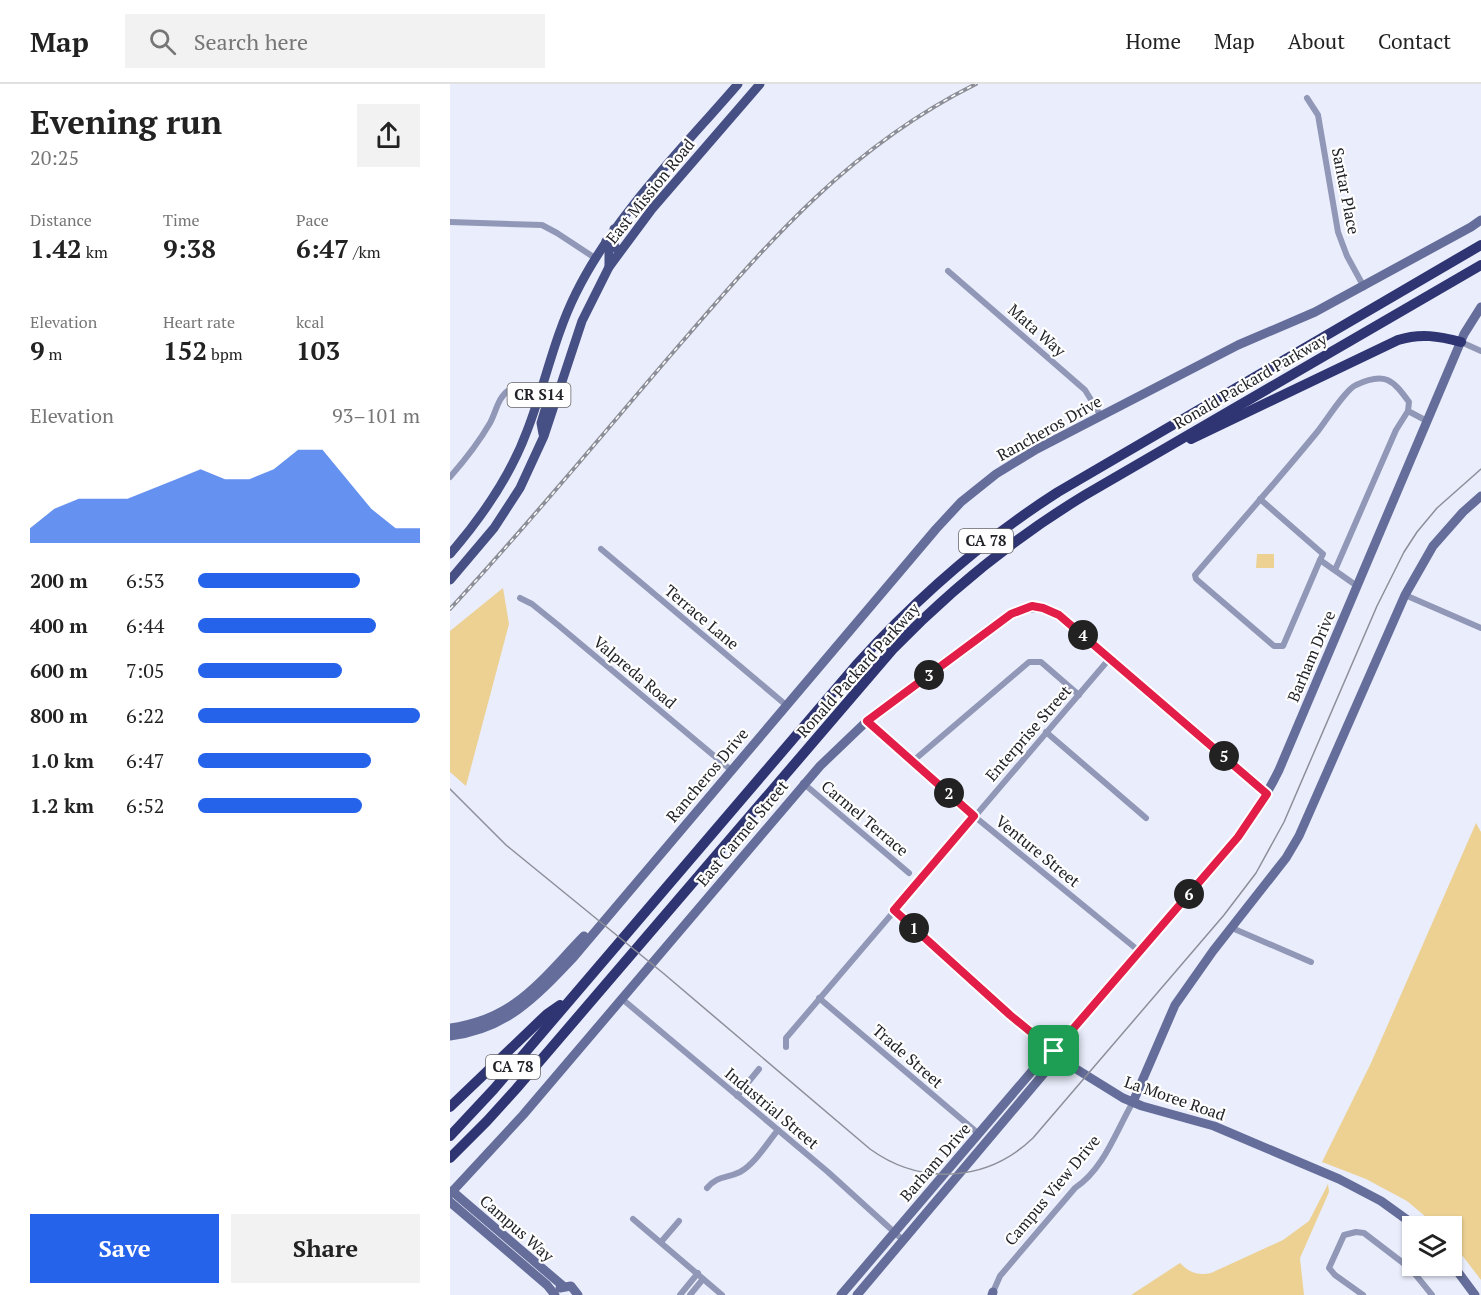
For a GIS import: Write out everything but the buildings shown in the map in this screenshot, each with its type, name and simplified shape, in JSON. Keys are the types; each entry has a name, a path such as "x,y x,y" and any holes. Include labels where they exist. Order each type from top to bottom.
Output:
{"highway":[{"name":"Ronald Packard Parkway","path":"450,1136 494,1089 858,663 917,601 959,563 991,537 1058,492 1481,245"},
{"name":"Ronald Packard Parkway","path":"450,1158 487,1121 867,678 921,620 973,573 1026,532 1084,495 1481,265"},
{"path":"1164,448 1199,436 1398,340 1432,335 1461,342"},
{"path":"450,1107 547,1014 573,997"},
{"path":"450,1168 487,1121"}],"main road":[{"name":"East Mission Road","path":"450,554 482,514 508,473 527,431 568,309 595,258 614,229 738,84"},
{"name":"East Mission Road","path":"450,580 494,528 524,479 544,436 582,321 609,267 652,209 760,84"},
{"name":"Rancheros Drive","path":"450,1036 477,1031 514,1014 534,998 572,959 910,558 961,502 996,474 1037,449 1238,345 1315,312 1365,287 1481,220"},
{"path":"614,229 614,246 620,251"},
{"path":"606,241 609,267"},
{"name":"Barham Drive","path":"841,1295 1044,1057 1054,1051 1238,837 1267,794 1461,342 1481,307"},
{"path":"541,390 548,400 541,423 544,436"},
{"path":"1133,1102 1175,1005 1286,858 1299,836 1405,595 1433,546 1463,512 1481,496"},
{"name":"East Carmel Street","path":"451,1192 523,1115 803,783 867,721 1011,614 1032,606 1059,615 1267,794"},
{"name":"Rancheros Drive","path":"450,1028 470,1025 502,1013 527,995 630,889"},
{"name":"Barham Drive","path":"857,1295 1051,1065 1054,1051"},
{"name":"La Moree Road","path":"1054,1051 1102,1086 1133,1102 1214,1126 1339,1179 1381,1201 1402,1216"},
{"name":"Campus Way","path":"451,1192 563,1286 574,1288 578,1295"},
{"name":"Campus Way","path":"450,1202 532,1260 555,1295 563,1286"},
{"path":"1461,1276 1475,1295"}],"street":[{"name":"Santar Place","path":"1307,98 1318,115 1338,232 1347,256 1365,287"},
{"path":"450,222 542,225 557,232 595,258"},
{"name":"Mata Way","path":"948,271 1085,390 1101,416"},
{"path":"1461,342 1481,351"},
{"path":"1260,499 1323,554 1283,646 1274,646 1196,579 1195,575 1353,385 1374,379 1389,380 1396,384 1409,402 1408,411 1396,430 1372,481 1335,570"},
{"path":"450,477 468,457 490,422 500,399 510,388 523,386 541,390"},
{"path":"1408,411 1427,421"},
{"name":"Terrace Lane","path":"601,549 786,705"},
{"path":"1320,560 1357,586"},
{"path":"1405,595 1481,628"},
{"name":"Valpreda Road","path":"520,598 532,604 558,625 731,770"},
{"name":"Enterprise Street","path":"786,1047 786,1038 819,998 1110,658"},
{"path":"913,761 1029,662 1041,663 1078,695"},
{"name":"Venture Street","path":"867,721 974,816 1139,951"},
{"path":"1046,732 1146,818"},
{"name":"Carmel Terrace","path":"803,783 909,873"},
{"name":"La Moree Road","path":"894,910 1010,1015 1054,1051"},
{"path":"1232,928 1311,962"},
{"name":"Trade Street","path":"819,998 979,1134"},
{"name":"Industrial Street","path":"621,999 778,1130 904,1240"},
{"path":"737,1096 759,1069"},
{"name":"Campus View Drive","path":"992,1293 1000,1275 1102,1160 1133,1102"},
{"path":"707,1188 714,1180 739,1172 748,1166 778,1130"},
{"path":"633,1219 722,1295"},
{"path":"661,1242 679,1221"},
{"path":"1363,1295 1329,1268 1344,1235 1356,1232 1364,1233 1411,1269 1432,1295"},
{"path":"680,1295 701,1276"},
{"path":"690,1295 701,1276"}],"shaded area":[{"path":"1257,554 1274,554 1274,568 1256,568"},
{"path":"503,588 509,624 466,786 450,772 450,631"},
{"path":"1476,823 1481,832 1481,1280 1462,1255 1462,1216 1425,1216 1407,1201 1366,1179 1322,1162 1371,1063"},
{"path":"1328,1184 1329,1192 1300,1258 1304,1295 1131,1295 1180,1263 1194,1273 1211,1273 1283,1240 1309,1221"}],"tram line":[{"path":"450,789 506,845 663,973 870,1149 890,1161 911,1169 953,1174 975,1171 1015,1153 1033,1138 1224,915 1256,873 1284,822 1377,606 1404,552 1437,508 1481,469"}],"railway":[{"path":"450,609 781,231 852,166 890,136 931,109 976,84"}],"route":[{"path":"1032,606 1059,615 1267,794 1238,837 1054,1051 1010,1015 894,910 974,816 867,721 1011,614 1032,606"}]}
